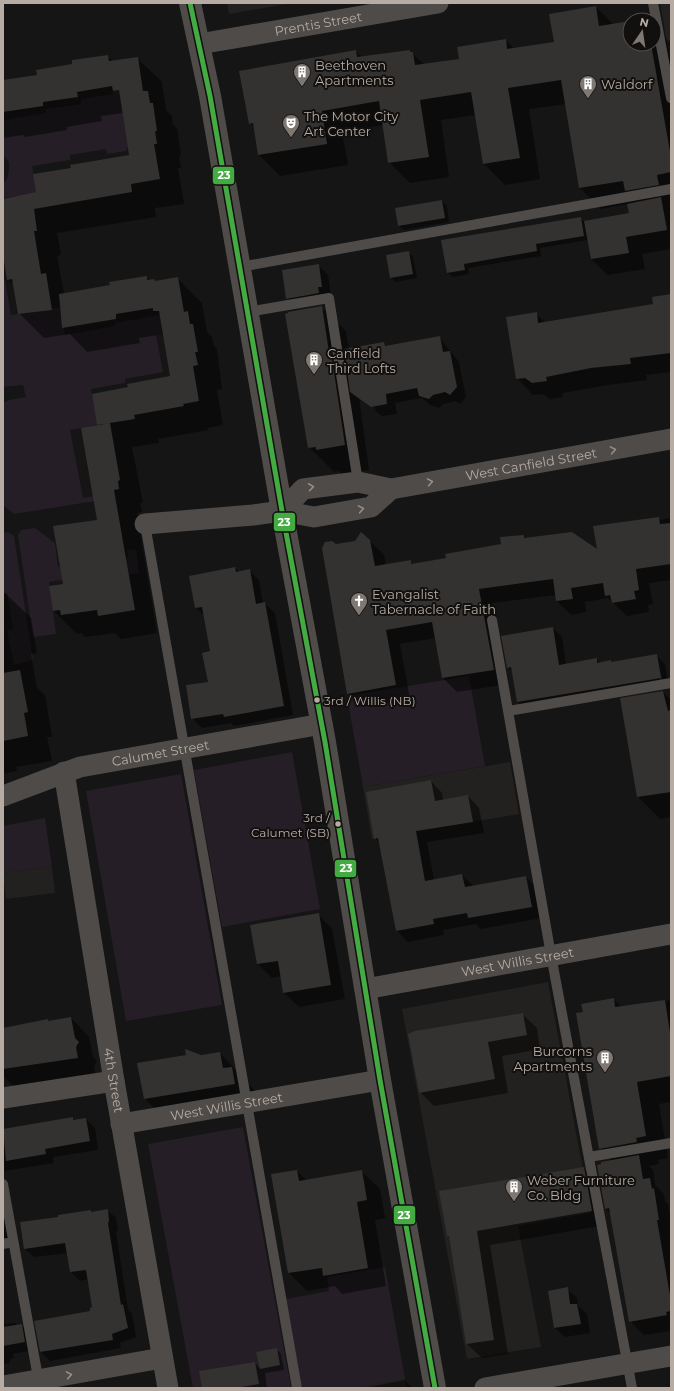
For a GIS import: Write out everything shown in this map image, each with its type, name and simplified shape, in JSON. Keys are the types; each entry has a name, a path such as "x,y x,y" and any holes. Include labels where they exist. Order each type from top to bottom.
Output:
{"street":[{"path":"190,3 199,44 240,267 282,511 322,724 380,1080 435,1388"},
{"name":"Prentis Street","path":"199,44 365,9 438,3"},
{"name":"West Canfield Street","path":"282,511 303,489 358,482 391,489 671,439"},
{"path":"145,524 253,515 282,511 311,518 371,507 391,489"},
{"name":"Calumet Street","path":"3,796 80,767 322,724"},
{"name":"4th Street","path":"64,772 121,1124 168,1388"},
{"name":"West Willis Street","path":"365,989 671,934"},
{"name":"West Willis Street","path":"121,1124 380,1080"},
{"path":"3,1098 114,1081"},
{"path":"485,1388 671,1356"},
{"path":"3,1386 39,1384 162,1358"}],"lane":[{"path":"654,3 671,98"},
{"path":"240,267 671,189"},
{"path":"248,312 329,298 358,482"},
{"path":"145,524 297,1388"},
{"path":"492,620 551,955 632,1388"},
{"path":"508,711 671,683"},
{"path":"589,1157 671,1143"},
{"path":"3,1184 39,1384"},
{"path":"3,1244 13,1242"}],"shaded area":[{"path":"227,3 293,3 229,14"},
{"path":"660,3 671,3 671,65 662,12"},
{"path":"121,90 120,96 128,147 126,151 107,154 106,149 70,155 70,160 32,166 37,193 3,198 3,184 7,179 9,162 3,155 3,120 46,113 46,109 81,104 81,99 113,94 113,91"},
{"path":"3,280 5,280 11,315 60,307 65,335 115,326 115,323 160,315 163,334 156,335 163,372 125,379 125,383 91,389 98,425 70,430 83,498 112,493 114,498 14,514 3,505 3,403 9,400 26,397 23,385 3,387"},
{"path":"35,528 55,543 58,567 128,557 127,550 136,549 139,573 91,580 90,575 49,582 56,634 33,637 18,535 21,530"},
{"path":"8,532 14,536 33,660 14,665 7,630 13,629 7,593 3,593 3,533"},
{"path":"469,676 485,766 363,787 347,696"},
{"path":"292,752 320,909 222,927 194,770"},
{"path":"510,762 519,814 372,839 363,787"},
{"path":"181,774 222,1005 126,1021 86,791"},
{"path":"45,818 52,867 3,873 3,826"},
{"path":"52,867 55,893 6,899 3,873"},
{"path":"548,982 591,1213 518,1226 541,1347 467,1359 402,1009"},
{"path":"243,1127 291,1388 193,1388 148,1144"},
{"path":"385,1267 405,1379 356,1388 302,1388 286,1299 329,1291 327,1277"},
{"path":"405,1379 407,1388 356,1388"}],"building":[{"path":"596,6 599,26 622,22 622,52 652,52 671,157 671,172 657,175 659,185 625,191 623,181 579,188 561,80 508,88 520,158 483,164 471,92 420,100 429,157 388,163 379,101 322,111 327,144 258,155 253,123 249,124 239,71 356,50 357,57 410,50 410,52 413,52 415,65 459,59 457,47 506,39 507,49 554,42 549,14"},
{"path":"108,55 109,61 138,57 143,91 148,91 150,103 153,103 157,131 155,131 157,144 154,144 160,179 131,184 132,192 34,209 37,231 34,231 41,274 46,273 52,310 18,314 12,279 7,280 3,254 3,199 36,192 33,174 71,168 70,165 129,155 119,90 113,91 112,86 77,92 78,97 43,102 43,106 3,112 3,80 37,75 36,70 72,64 72,60"},
{"path":"661,197 667,230 626,237 629,253 591,259 584,221 629,213 627,204"},
{"path":"442,200 445,218 398,226 395,208"},
{"path":"581,217 584,236 536,244 537,251 464,264 465,270 447,273 441,240"},
{"path":"409,251 413,274 390,278 386,255"},
{"path":"319,264 322,287 318,287 319,293 286,299 282,270"},
{"path":"147,276 147,280 154,279 155,281 178,277 184,312 188,311 190,324 193,324 198,352 195,352 198,365 193,366 199,401 183,404 184,406 134,415 135,419 97,425 92,394 128,387 127,384 170,376 159,311 153,311 153,308 116,314 116,319 62,328 59,294 110,285 109,282"},
{"path":"671,294 671,353 630,358 631,364 591,368 546,377 547,381 532,383 525,378 516,379 506,317 537,312 538,323 653,304 652,297"},
{"name":"Canfield Third Lofts","path":"322,306 329,352 331,352 345,445 316,450 316,447 308,448 285,314 288,312"},
{"path":"440,336 443,352 450,351 457,387 450,395 445,392 433,395 429,399 419,396 417,388 386,394 387,404 371,407 350,392 344,349 384,342 385,346"},
{"path":"110,423 120,480 118,481 119,489 114,490 135,610 98,616 97,610 61,615 60,610 53,611 49,586 63,584 53,526 97,520 81,428"},
{"path":"659,517 660,524 671,523 671,564 636,569 639,590 634,591 636,599 612,603 610,595 605,596 603,583 571,588 573,599 556,601 553,579 479,589 494,670 442,678 432,622 386,630 396,685 347,694 322,548 325,542 332,541 336,544 355,541 361,532 370,540 375,566 411,560 411,564 446,558 445,554 501,544 500,537 524,535 524,538 572,532 597,549 593,526"},
{"path":"235,567 236,572 250,569 256,604 265,602 284,706 224,717 223,714 191,719 186,685 208,682 202,653 210,651 202,607 195,608 189,576"},
{"path":"553,627 559,665 597,658 597,663 611,660 611,662 657,654 661,678 517,702 511,667 507,668 501,636"},
{"path":"20,670 28,712 24,713 28,736 3,741 3,673"},
{"path":"663,691 668,711 671,710 671,792 637,797 620,698"},
{"path":"431,780 435,801 468,795 473,822 416,831 425,881 462,874 465,887 526,876 532,907 468,918 467,913 433,919 434,924 396,931 378,838 374,839 366,792"},
{"path":"319,913 331,985 283,993 278,961 257,964 250,925"},
{"path":"614,998 615,1007 665,1000 671,1039 671,1076 637,1082 646,1136 636,1138 637,1142 599,1149 576,1013 583,1012 581,1004"},
{"path":"523,1013 527,1035 488,1042 495,1079 419,1093 408,1034 415,1031"},
{"path":"71,1017 75,1038 79,1042 76,1047 78,1058 3,1069 3,1028 48,1019 48,1021"},
{"path":"185,1049 201,1055 220,1052 223,1068 232,1067 235,1084 144,1099 137,1063 186,1055"},
{"path":"73,1117 73,1120 86,1118 90,1141 45,1149 46,1154 6,1161 3,1129"},
{"path":"639,1155 643,1179 650,1178 652,1189 654,1188 659,1220 657,1220 671,1301 671,1311 666,1312 667,1315 629,1322 609,1208 605,1209 597,1165 601,1164 601,1162"},
{"name":"Weber Furniture Co. Bldg","path":"584,1167 592,1211 477,1231 494,1340 466,1344 449,1236 447,1236 439,1191"},
{"path":"297,1170 299,1181 362,1170 367,1200 357,1202 368,1268 323,1276 322,1268 288,1273 271,1174"},
{"path":"108,1209 108,1223 121,1305 123,1304 128,1328 112,1334 113,1340 40,1352 34,1321 90,1311 90,1308 92,1307 86,1270 70,1272 65,1243 24,1249 20,1222 58,1217 58,1215 91,1210 91,1212"},
{"path":"568,1287 570,1304 577,1304 581,1324 554,1328 548,1291"},
{"path":"22,1324 25,1342 3,1346 3,1327"},
{"path":"277,1348 280,1365 260,1369 256,1352"},
{"path":"255,1362 259,1384 236,1388 202,1388 199,1371"}],"transit line":[{"name":"23","path":"190,3 210,96 282,511 325,742 380,1080 435,1388"}],"place":[{"name":"Beethoven Apartments","path":"302,87"},
{"name":"Waldorf","path":"588,99"},
{"name":"The Motor City Art Center","path":"291,138"},
{"name":"Canfield Third Lofts","path":"314,375"},
{"name":"Evangalist Tabernacle of Faith","path":"359,616"},
{"name":"3rd / Willis (NB)","path":"317,700"},
{"name":"3rd / Calumet (SB)","path":"338,824"},
{"name":"Burcorns Apartments","path":"605,1073"},
{"name":"Weber Furniture Co. Bldg","path":"514,1202"}]}
